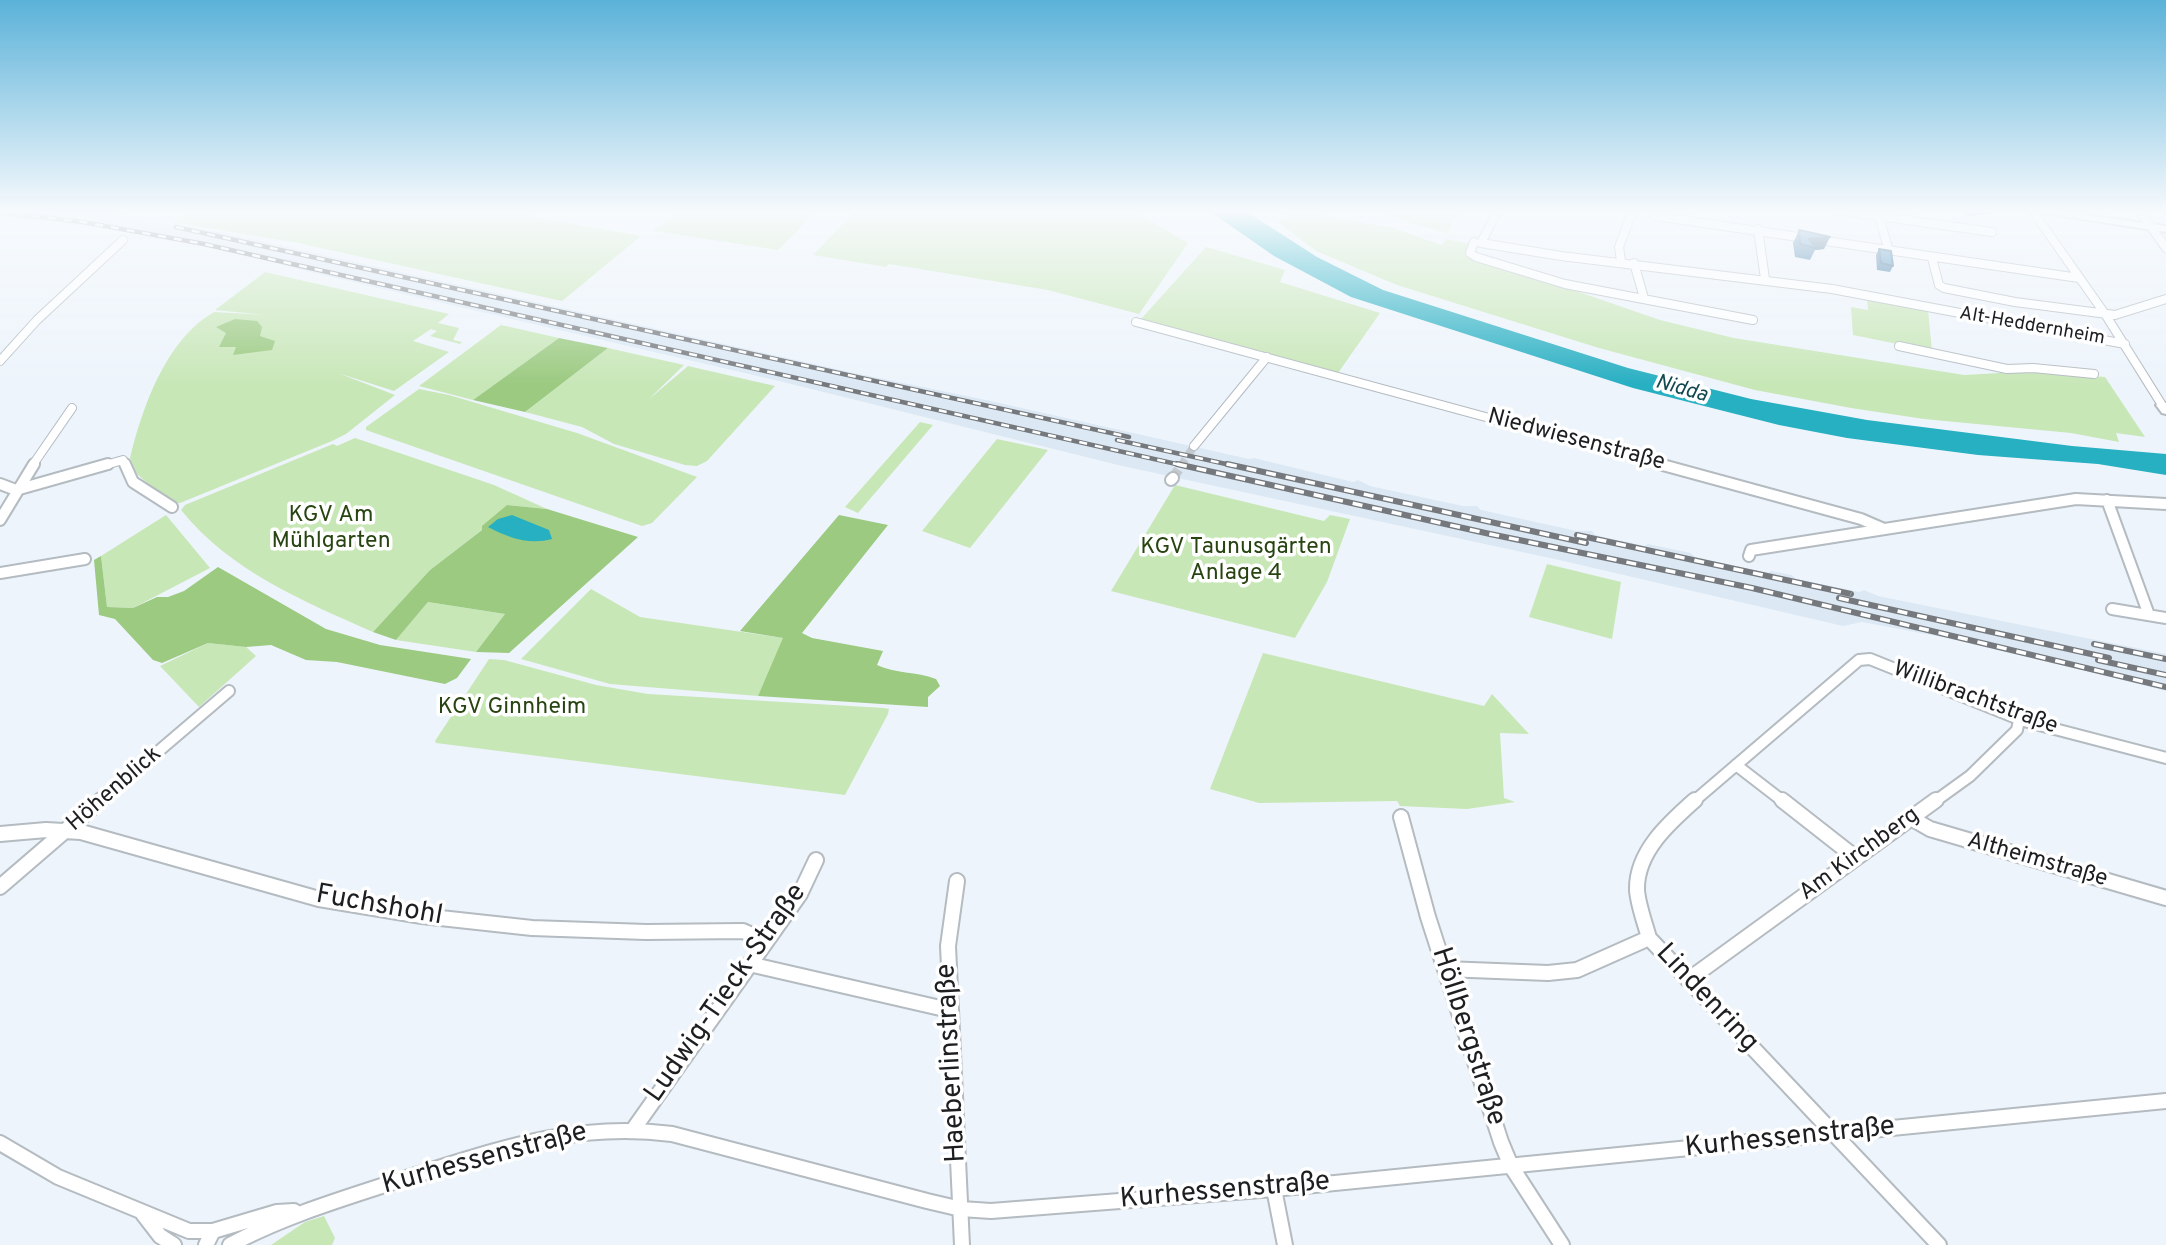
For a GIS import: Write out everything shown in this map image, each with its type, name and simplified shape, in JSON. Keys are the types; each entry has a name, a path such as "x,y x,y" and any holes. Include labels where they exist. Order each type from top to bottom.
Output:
{"street":[{"path":"0,361 37,320 93,268"},
{"path":"1513,268 1565,284 1753,320"},
{"path":"1635,268 1644,298"},
{"name":"Alt-Heddernheim","path":"1676,268 1832,289 2125,344"},
{"path":"1763,268 1765,279"},
{"path":"1935,268 1939,285 1944,288 2015,302 2122,314 2145,303 2166,299"},
{"path":"2006,268 2079,278"},
{"path":"2072,268 2165,407"},
{"name":"Niedwiesenstraße","path":"1136,322 1610,449 1861,519 1884,529"},
{"path":"1899,346 2007,369 2033,368 2094,374"},
{"path":"1194,446 1267,357"},
{"path":"0,520 16,490 72,408"},
{"path":"0,484 16,490 122,460 133,482 172,508"},
{"path":"1749,556 1751,551 2076,499 2166,504"},
{"path":"2107,500 2149,615"},
{"path":"0,573 85,558"},
{"path":"2112,609 2166,618"},
{"name":"Willibrachtstraße","path":"1865,659 2019,719 2050,729 2145,750 2166,758"},
{"name":"Lindenring","path":"1865,659 1858,660 1691,804 1659,837 1640,866 1637,891 1649,938 1939,1245"},
{"name":"Höhenblick","path":"0,887 229,691"},
{"name":"Am Kirchberg","path":"1688,980 1970,776 2017,730 2019,719"},
{"path":"1736,765 1856,858"},
{"name":"Höllbergstraße","path":"1401,817 1445,969 1498,1133 1511,1166 1562,1245"},
{"name":"Altheimstraße","path":"1911,818 1930,829 2166,898"},
{"name":"Fuchshohl","path":"0,834 81,832 319,899 422,916 532,928 743,931 765,941"},
{"name":"Ludwig-Tieck-Straße","path":"635,1127 800,894 816,860"},
{"name":"Haeberlinstraße","path":"957,881 948,946 961,1245"},
{"path":"1445,969 1548,973 1577,970 1649,938"},
{"path":"750,964 949,1010"},
{"name":"Kurhessenstraße","path":"230,1245 261,1227 303,1211 532,1141 591,1130 635,1127 672,1134 961,1209 991,1211 1274,1189 2166,1101"},
{"name":"Kurhessenstraße","path":"0,1143 58,1177 143,1214 209,1238 277,1212 303,1211"},
{"path":"1274,1189 1284,1245"},
{"name":"Kurhessenstraße","path":"143,1214 160,1236 174,1245"},
{"path":"209,1238 223,1245"}],"shaded area":[{"path":"295,268 383,268 854,373 1254,458 1353,482 1358,480 1370,486 1463,506 1477,506 1481,510 1577,531 1592,531 1595,535 1691,553 1695,557 1768,573 1771,571 1792,575 1796,579 1859,592 1864,590 1878,596 2166,654 2166,691 1979,644 1862,622 1843,626 1559,560 1122,466 779,381"}],"green space":[{"path":"412,268 602,268 562,301"},
{"path":"914,268 1171,268 1139,314 1048,290"},
{"path":"1187,268 1278,268 1285,270 1280,282 1380,313 1338,373 1141,319"},
{"path":"1357,268 1510,268 1660,320 1734,338 1964,375 2035,371 2105,377 2145,437 2116,433 2119,442 2071,433 1924,419 1755,390 1599,348 1397,285"},
{"path":"265,272 449,314 438,323 459,328 453,340 462,342 460,344 430,336 437,331 431,329 413,341 449,352 394,391 338,373 395,395 346,434 332,441 180,503 171,504 137,474 130,458 149,397 158,376 182,339 214,312 267,315 215,310"},
{"path":"1867,299 1928,310 1932,351 1853,335 1851,307 1868,310"},
{"path":"235,319 257,321 262,327 260,336 275,341 272,350 233,355 236,347 219,347 226,333 216,327"},
{"path":"501,325 559,338 473,400 419,386"},
{"path":"559,338 608,348 525,412 473,400"},
{"path":"608,348 684,365 648,400 688,366 775,386 707,461 697,466 685,465 614,444 582,427 525,412"},
{"name":"KGV Am Mühlgarten","path":"419,389 449,395 577,433 697,477 652,523 642,526 366,430 366,427"},
{"path":"920,422 933,425 858,513 845,507"},
{"name":"KGV Am Mühlgarten","path":"355,438 494,485 547,509 507,505 483,529 430,570 373,632 294,596 245,567 200,531 181,510 185,505 333,444 337,446"},
{"path":"997,439 1048,450 970,548 922,531"},
{"name":"KGV Taunusgärten Anlage 4","path":"1175,485 1324,521 1330,515 1350,519 1327,582 1295,638 1111,591"},
{"path":"507,505 547,509 638,537 509,653 476,652 505,614 428,602 396,640 373,632 430,570 482,530 482,526"},
{"path":"166,515 210,568 133,608 107,607 101,556"},
{"path":"839,515 888,525 802,633 812,638 883,651 877,665 936,679 940,686 928,697 928,707 758,696 783,638 740,631"},
{"path":"101,556 107,607 133,608 157,597 168,597 184,591 218,567 326,629 380,645 471,659 457,678 445,684 337,662 306,660 271,645 246,647 208,643 162,663 153,660 115,619 99,615 94,560"},
{"path":"1547,564 1621,582 1612,639 1529,617"},
{"name":"KGV Ginnheim","path":"591,589 640,617 783,638 783,641 758,696 610,684 521,659"},
{"path":"428,602 505,614 476,652 396,640"},
{"path":"208,643 246,647 256,656 199,707 160,666"},
{"path":"1263,653 1484,706 1492,694 1529,734 1500,733 1504,798 1515,802 1467,809 1400,806 1397,801 1259,803 1210,789"},
{"name":"KGV Ginnheim","path":"489,659 504,660 596,685 648,694 889,709 845,795 436,743"},
{"path":"324,1216 335,1238 332,1245 271,1245 305,1222"}],"water":[{"name":"Nidda","path":"1297,268 1339,268 1383,290 1628,368 1751,399 1867,420 2072,446 2166,454 2166,475 2098,464 1978,455 1847,438 1779,425 1633,388 1351,297"},
{"path":"512,515 549,530 552,539 519,539 488,527 498,519"}],"tunnel":[{"path":"1181,466 1194,446"},
{"path":"1173,478 1182,464"}],"railway":[{"path":"310,268 1185,466"},
{"path":"363,268 1129,437"},
{"path":"1117,440 1235,466"},
{"path":"1177,464 1490,534 1752,588 2166,687"},
{"path":"1227,464 1586,543"},
{"path":"1577,535 1851,594"},
{"path":"1839,598 2109,658"},
{"path":"2094,644 2166,659"},
{"path":"2098,660 2166,675"}]}
